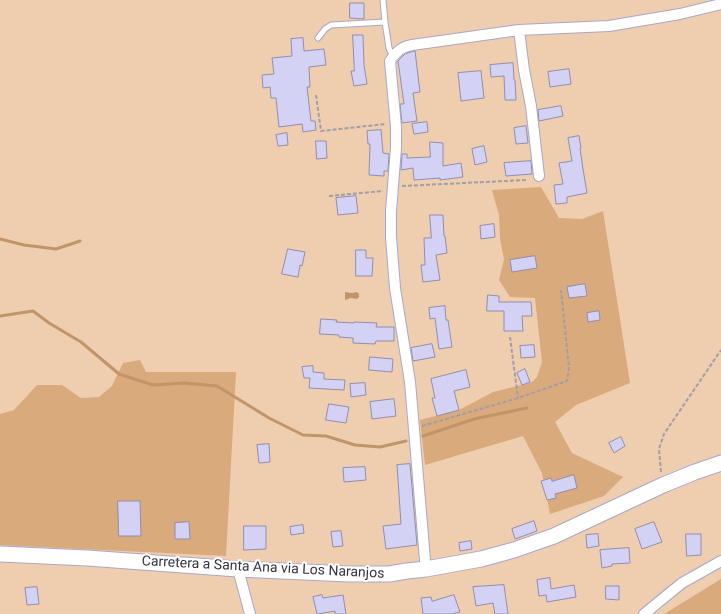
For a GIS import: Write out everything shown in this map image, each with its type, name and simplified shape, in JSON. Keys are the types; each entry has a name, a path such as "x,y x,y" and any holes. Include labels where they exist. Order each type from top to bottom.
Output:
{"main road":[{"name":"Carretera a Santa Ana via Los Naranjos","path":"0,554 88,558 238,569 348,574 389,574 481,559 514,550 554,536 663,485 721,463"}],"street":[{"path":"426,569 410,382 395,288 391,237 396,123 390,61 400,49 406,46 519,30 609,26 680,14 721,4"},
{"path":"519,30 524,70 531,106 539,176"},
{"path":"644,614 682,583 721,560"},
{"path":"238,569 250,614"}],"lane":[{"path":"383,0 389,48 393,57"},
{"path":"318,38 325,28 331,25 385,22"}],"path":[{"path":"316,95 321,131 396,123"},
{"path":"329,196 393,189 526,180"},
{"path":"414,429 542,391 566,381 569,368 561,290"},
{"path":"510,337 518,398"},
{"path":"663,485 659,449 664,434 721,350"}],"shaded area":[{"path":"0,0 721,0 721,614 0,614"},
{"path":"541,187 559,218 582,219 603,211 630,383 576,405 555,422 572,453 623,477 604,496 550,514 542,473 523,436 425,465 420,420 459,410 493,392 532,382 537,377 542,362 535,298 510,297 499,280 504,259 500,239 499,215 492,190"},
{"path":"345,292 357,292 359,297 357,299 351,298 345,300"},
{"path":"140,360 146,372 236,372 226,556 0,545 0,414 14,410 37,385 62,385 81,398 99,397 112,386 123,363"},
{"path":"721,579 721,614 664,614 669,611"}],"building":[{"path":"350,3 364,3 364,19 350,18"},
{"path":"353,35 363,35 364,65 367,84 354,86 351,71 354,71"},
{"path":"303,38 304,51 324,49 326,65 309,67 310,87 307,87 311,121 315,121 316,130 303,132 302,124 279,127 276,98 271,98 270,87 263,88 262,75 274,74 272,58 292,56 291,39"},
{"path":"415,51 420,92 413,93 417,121 402,123 400,104 404,104 398,61 405,54"},
{"path":"513,63 516,100 505,100 504,76 491,77 490,65"},
{"path":"569,69 571,84 550,87 548,72"},
{"path":"481,71 484,98 461,101 458,73"},
{"path":"561,106 563,116 539,121 538,110"},
{"path":"427,122 428,132 414,134 412,124"},
{"path":"526,126 528,143 516,144 514,128"},
{"path":"381,130 383,153 389,154 388,171 384,171 384,176 369,175 370,144 368,144 367,131"},
{"path":"287,133 288,145 278,146 276,135"},
{"path":"579,136 587,193 567,197 567,203 556,204 554,185 563,184 559,163 572,161 568,138"},
{"path":"316,141 326,141 327,158 317,159"},
{"path":"430,142 443,143 443,166 461,163 463,177 440,180 440,178 414,180 413,168 401,170 402,154 407,154 407,158 430,157"},
{"path":"484,146 487,162 475,165 472,149"},
{"path":"531,161 532,174 506,176 504,163"},
{"path":"356,196 358,213 338,215 336,198"},
{"path":"430,215 443,215 444,236 447,253 436,255 440,280 423,282 421,265 425,265 424,238 431,238"},
{"path":"494,224 495,237 481,239 480,226"},
{"path":"288,249 305,252 302,266 300,265 298,277 282,274"},
{"path":"356,250 366,250 366,258 373,258 372,276 356,276"},
{"path":"535,256 537,268 512,272 510,260"},
{"path":"585,284 587,296 569,298 567,287"},
{"path":"488,295 499,296 499,302 531,302 532,316 522,316 523,331 504,331 504,311 487,311"},
{"path":"445,306 446,320 448,320 452,347 439,349 435,318 430,319 429,308"},
{"path":"599,311 600,320 588,322 587,313"},
{"path":"321,319 337,320 336,322 377,323 376,327 394,327 394,341 376,341 375,344 353,343 353,338 339,337 339,335 320,334"},
{"path":"432,344 435,357 413,361 411,348"},
{"path":"534,345 535,357 521,358 520,346"},
{"path":"370,357 393,359 392,372 369,370"},
{"path":"313,366 313,372 324,373 324,379 345,380 344,390 309,388 310,378 304,378 302,367"},
{"path":"525,369 530,382 522,385 517,373"},
{"path":"466,370 470,387 454,391 459,410 437,416 432,398 435,398 431,379"},
{"path":"365,383 366,395 351,397 350,384"},
{"path":"394,399 396,416 372,419 370,402"},
{"path":"329,404 349,407 346,423 326,420"},
{"path":"621,437 625,446 614,453 609,443"},
{"path":"269,444 270,462 259,463 257,445"},
{"path":"410,464 417,545 386,549 383,526 401,524 397,465"},
{"path":"365,467 366,480 344,482 343,468"},
{"path":"574,475 577,488 555,494 556,498 547,500 541,481 551,478 552,481"},
{"path":"118,501 140,501 141,536 119,536"},
{"path":"534,521 537,531 515,539 512,529"},
{"path":"189,522 190,539 175,539 175,523"},
{"path":"654,522 662,542 642,549 635,529"},
{"path":"303,525 304,533 291,535 290,527"},
{"path":"244,526 266,526 266,549 244,550"},
{"path":"341,531 343,546 333,547 331,532"},
{"path":"598,534 599,546 587,548 586,535"},
{"path":"686,534 701,534 701,555 687,556"},
{"path":"471,541 472,549 460,551 459,543"},
{"path":"629,548 630,563 612,564 612,566 602,568 600,550"},
{"path":"550,578 551,589 574,585 576,597 547,602 546,595 539,596 537,580"},
{"path":"504,585 508,614 495,614 493,603 476,606 473,587"},
{"path":"606,586 619,586 619,600 606,599"},
{"path":"37,587 39,604 27,605 25,588"},
{"path":"322,595 323,598 343,595 346,614 335,614 335,611 317,614 313,597"},
{"path":"454,595 460,612 452,614 423,614 421,598 431,597 432,601"}],"waterway":[{"path":"0,239 24,245 56,249 80,241"},
{"path":"0,316 33,311 49,323 81,342 119,374 153,385 184,383 217,386 269,418 303,435 326,436 355,445 380,447 406,441"},
{"path":"423,436 474,419 527,408"}]}
